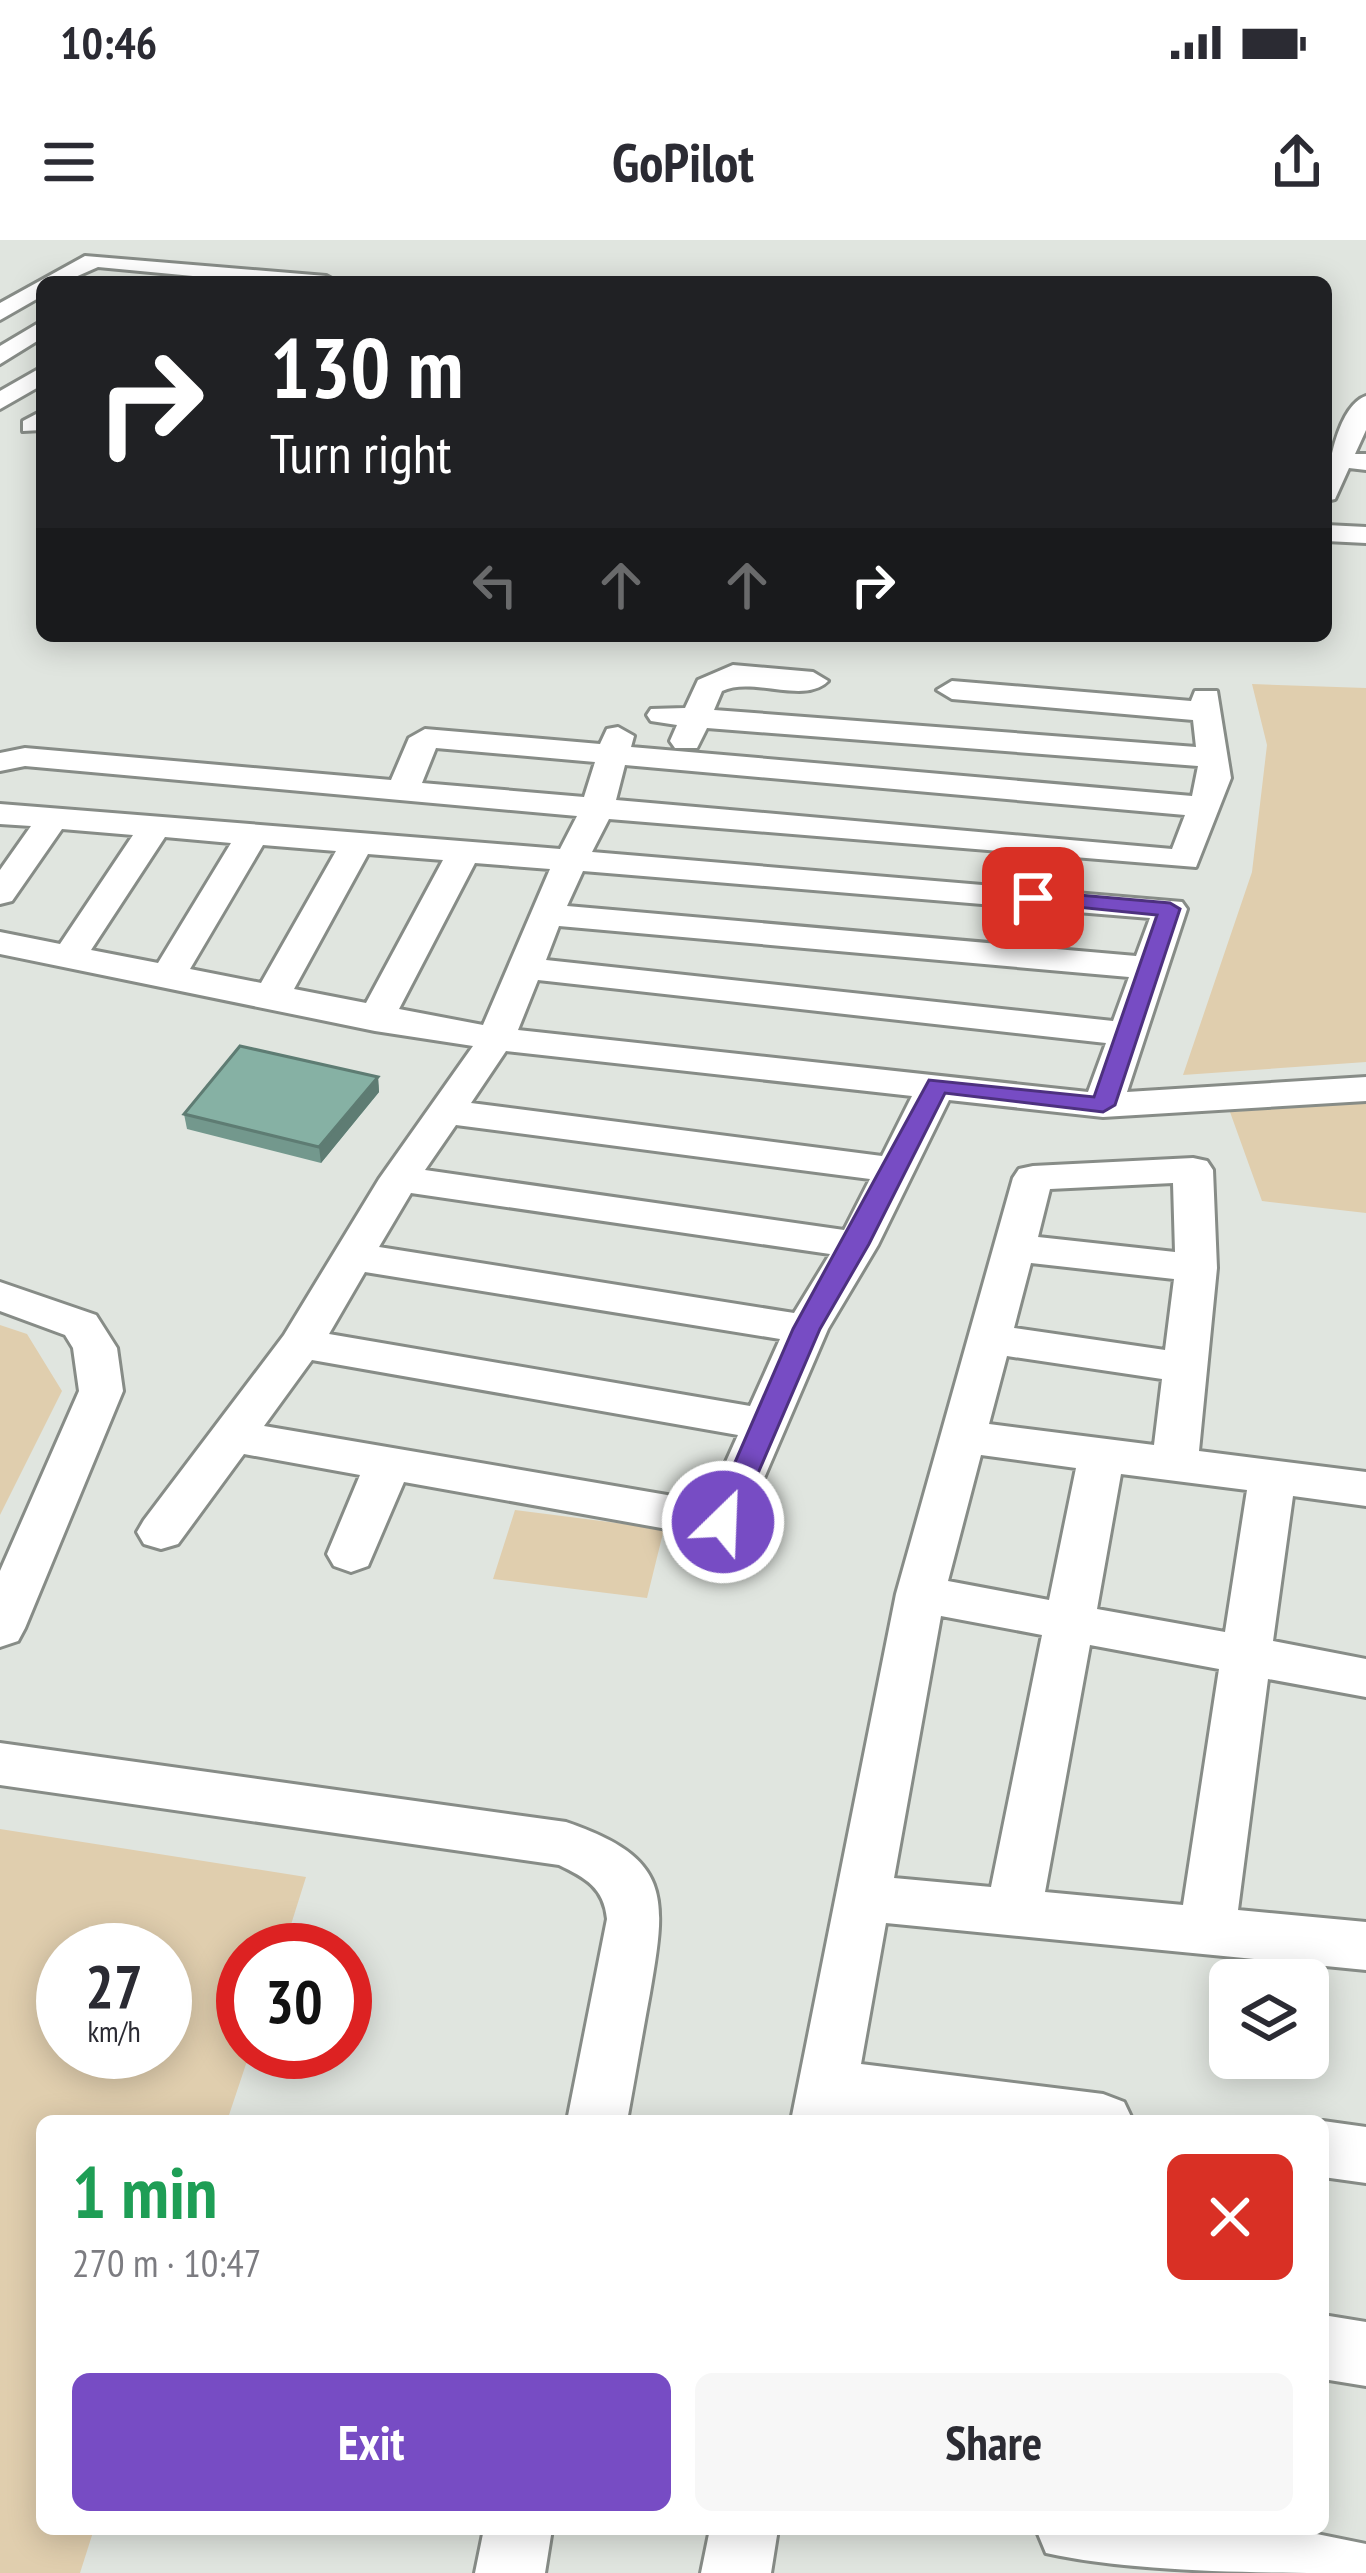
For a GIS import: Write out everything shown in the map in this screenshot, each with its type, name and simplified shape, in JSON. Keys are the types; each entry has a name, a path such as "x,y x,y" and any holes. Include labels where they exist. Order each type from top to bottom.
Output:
{"street":[{"path":"60,276 85,262 180,276"},
{"path":"119,276 133,266"},
{"path":"0,313 36,290"},
{"path":"0,334 36,334"},
{"path":"0,357 36,335"},
{"path":"0,402 36,378"},
{"path":"1366,403 1340,475 1366,487"},
{"path":"1332,533 1366,535"},
{"path":"679,760 709,686 733,674 813,681"},
{"path":"0,762 25,757 1184,860 1215,778 1207,704 952,690"},
{"path":"662,715 882,717 1213,758"},
{"path":"401,793 425,738 614,745 679,760 1204,807"},
{"path":"161,1532 237,1437 301,1344 400,1180 496,1040 597,809 614,745"},
{"path":"0,814 1170,909 1103,1105"},
{"path":"0,894 53,818"},
{"path":"69,957 155,826"},
{"path":"166,977 253,834"},
{"path":"271,998 356,843"},
{"path":"375,1019 464,852"},
{"path":"549,914 1150,968"},
{"path":"0,943 496,1040 1103,1105 1366,1088"},
{"path":"525,968 1127,1034"},
{"path":"237,1437 723,1522 806,1329 857,1244 937,1085"},
{"path":"448,1112 896,1170"},
{"path":"1010,2115 824,2103 920,1594 1018,1248 1033,1178 1193,1170 1196,1268 1174,1462"},
{"path":"400,1180 857,1244"},
{"path":"1018,1248 1196,1268"},
{"path":"356,1257 806,1329"},
{"path":"0,1296 81,1325 95,1348 101,1391 0,1628"},
{"path":"992,1339 1185,1368"},
{"path":"301,1344 766,1424"},
{"path":"963,1438 1366,1490"},
{"path":"1015,1912 1102,1453"},
{"path":"351,1554 388,1464"},
{"path":"1208,1931 1243,1655 1272,1476"},
{"path":"920,1594 1366,1678"},
{"path":"0,1764 566,1844 618,1870 635,1895 635,1919 598,2115"},
{"path":"863,1898 1366,1946"},
{"path":"1329,2150 1366,2155"},
{"path":"1329,2349 1366,2354"},
{"path":"510,2573 517,2535"},
{"path":"736,2573 743,2535"},
{"path":"1109,2535 1353,2573"}],"shaded area":[{"path":"1252,684 1366,688 1366,1062 1183,1075 1252,872 1267,745"},
{"path":"1366,1102 1366,1213 1262,1201 1230,1112"},
{"path":"0,1325 27,1334 62,1391 0,1515"},
{"path":"515,1510 664,1529 647,1598 493,1579"},
{"path":"0,1829 306,1877 292,1923 216,1923 216,2079 241,2079 229,2115 36,2115 36,2535 92,2535 80,2573 0,2573"}],"building":[{"path":"240,1046 378,1077 319,1147 184,1114"}],"route":[{"path":"723,1522 806,1329 857,1244 937,1085 1103,1105 1170,909 1033,898"}]}
